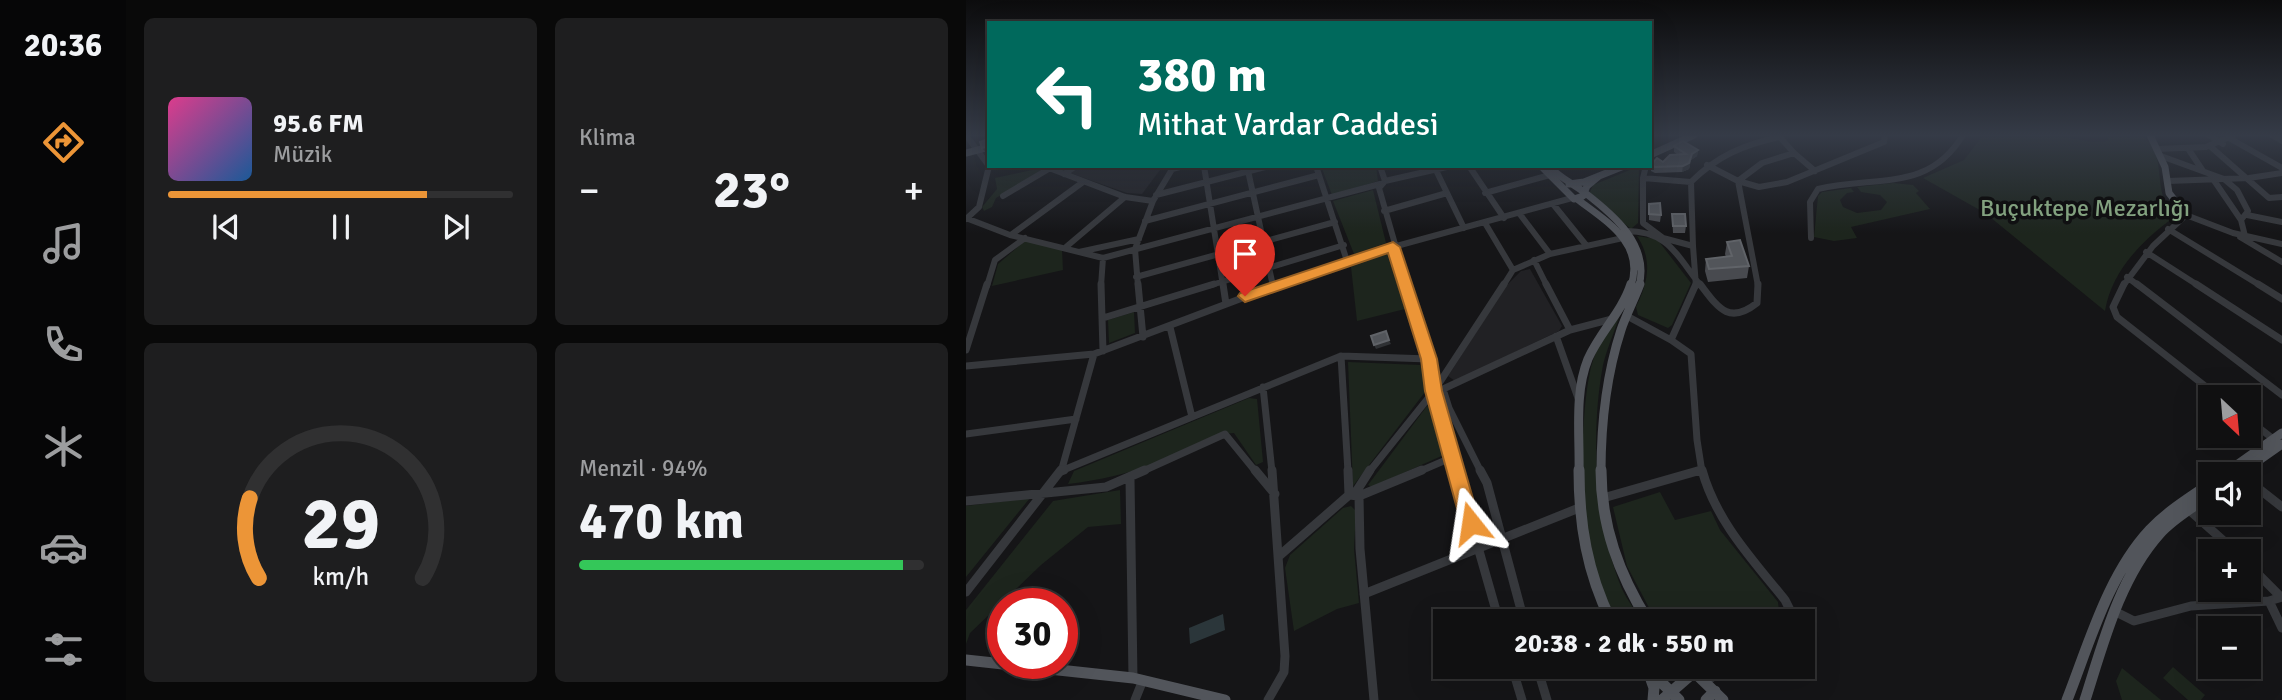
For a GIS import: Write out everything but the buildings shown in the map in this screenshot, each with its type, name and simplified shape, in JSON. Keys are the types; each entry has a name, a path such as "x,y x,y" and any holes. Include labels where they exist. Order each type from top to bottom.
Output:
{"main road":[{"path":"1568,184 1584,182 1619,168"},
{"path":"2164,168 2169,193 2186,215"},
{"path":"1549,171 1577,189"},
{"path":"1549,171 1575,197 1626,235 1639,250 1643,270 1606,391 1601,430 1603,498 1618,565 1640,609"},
{"path":"1575,197 1597,177"},
{"path":"1575,197 1577,189 1597,177"},
{"path":"1605,609 1592,584 1585,561 1578,508 1581,406 1587,363 1629,289 1635,268 1626,235"},
{"path":"2255,462 2280,441"},
{"path":"2244,462 2280,441"},
{"path":"2067,700 2101,617 2137,546 2160,520 2198,493"},
{"path":"2085,700 2116,611 2143,554 2159,533 2198,504"},
{"path":"966,660 1138,679 1225,700"},
{"path":"1651,679 1653,700"},
{"path":"1655,679 1671,698 1684,679"},
{"path":"1702,679 1715,697"}],"street":[{"path":"989,168 979,207 966,218 1010,235 1103,258 1432,168"},
{"path":"1003,197 1049,168"},
{"path":"1053,168 1125,197 1155,198 1247,169 1273,286"},
{"path":"1064,174 1073,168"},
{"path":"1143,337 1135,249 1155,198 1173,168"},
{"path":"1204,168 1226,304"},
{"path":"1317,168 1348,264"},
{"path":"1380,168 1384,211 1393,247 1438,390 1496,609"},
{"path":"1435,168 1464,228"},
{"path":"1470,168 1504,218"},
{"path":"1646,168 1643,223 1663,238 1719,309 1727,314 1750,309 1757,303 1759,290 1742,218 1738,181"},
{"path":"1671,341 1697,283 1691,182 1704,168"},
{"path":"1712,168 1738,181 1761,187 1823,168"},
{"path":"1738,181 1756,168"},
{"path":"1811,168 1815,171"},
{"path":"1811,238 1810,202 1818,189 1843,183 1915,177 1933,168"},
{"path":"2195,168 2224,179 2236,190 2244,217 2245,236"},
{"path":"2201,168 2203,171"},
{"path":"2236,168 2269,198 2282,197"},
{"path":"1485,193 1549,171"},
{"path":"2168,181 2249,178 2282,173"},
{"path":"1145,221 1319,175"},
{"path":"1643,178 1691,182"},
{"path":"2213,179 2244,217 2282,222"},
{"path":"1010,235 1083,182"},
{"path":"1384,211 1447,193"},
{"path":"1066,247 1125,197"},
{"path":"966,366 1098,352 1273,286 1348,264 1393,247 1575,197"},
{"path":"1553,204 1586,245"},
{"path":"1520,213 1550,254"},
{"path":"2205,385 2117,317 2113,307 2127,277 2146,252 2186,215 2233,233 2282,244"},
{"path":"1136,277 1335,222"},
{"path":"1485,223 1513,270"},
{"path":"2168,229 2282,299"},
{"path":"1279,556 1354,495 1373,466 1438,390 1513,270 1550,254 1640,231 1693,246"},
{"path":"2233,233 2282,262"},
{"path":"966,350 995,260 1026,237"},
{"path":"1079,252 1139,239"},
{"path":"1103,318 1344,245"},
{"path":"2146,252 2282,340"},
{"path":"966,592 1061,471 1098,352 1103,318 1103,258"},
{"path":"1534,260 1570,330"},
{"path":"2127,277 2282,396"},
{"path":"1627,316 1691,355 1701,470 1729,529 1790,609"},
{"path":"1438,390 1570,330 1612,319"},
{"path":"966,324 975,323"},
{"path":"1170,327 1192,417"},
{"path":"1556,336 1581,406"},
{"path":"1061,471 1341,356 1429,359"},
{"path":"1341,356 1374,700"},
{"path":"1263,387 1275,494 1285,656 1284,672 1268,700"},
{"path":"1438,390 1486,483 1520,609"},
{"path":"966,434 1076,419"},
{"path":"2261,428 2280,441"},
{"path":"966,501 1106,487 1130,479 1226,434 1275,494"},
{"path":"1354,495 1454,457"},
{"path":"1603,498 1701,470"},
{"path":"1130,479 1138,679 1135,700"},
{"path":"2261,490 2282,507"},
{"path":"1364,594 1578,508"},
{"path":"2189,510 2222,539"},
{"path":"2116,611 2134,621 2191,606 2269,601 2281,597 2261,577"},
{"path":"2269,601 2282,628"},
{"path":"1516,679 1522,700"},
{"path":"1541,679 1547,700"},
{"path":"1705,682 1709,679"}],"shaded area":[{"path":"1077,168 1162,168 1142,194 1127,193 1070,173"},
{"path":"1530,269 1562,326 1559,331 1455,381 1448,376 1505,287 1521,271"},
{"path":"1223,614 1225,630 1190,644 1189,628"}],"green space":[{"path":"1047,168 996,198 992,207 984,211 982,207 997,189 995,178"},
{"path":"1322,168 1376,168 1378,181 1332,195"},
{"path":"1638,168 1638,223 1631,229 1595,200 1590,192 1593,185"},
{"name":"Buçuktepe Mezarlığı","path":"1947,168 2159,168 2166,202 2180,213 2155,232 2132,255 2115,281 2105,311 1985,213 1923,178"},
{"path":"1893,183 1913,185 1919,191 1916,193 1930,209 1851,227 1857,238 1834,241 1814,237 1818,196 1822,192 1851,188 1854,192 1847,193 1840,200 1843,207 1857,213 1881,210 1887,202 1880,195 1861,192 1857,187"},
{"path":"1373,190 1386,243 1354,254 1333,201"},
{"path":"1637,236 1657,239 1691,283 1672,325 1668,328 1638,315 1636,307 1646,280 1647,263"},
{"path":"1026,240 1062,250 1063,270 992,286 998,264"},
{"path":"1387,254 1405,309 1357,321 1351,267"},
{"path":"1134,312 1135,333 1109,343 1108,320"},
{"path":"1620,314 1603,365 1596,449 1606,536 1624,593 1634,609 1612,609 1594,570 1584,519 1582,452 1585,406 1591,367 1603,340"},
{"path":"1348,362 1420,365 1425,372 1425,392 1353,486"},
{"path":"1249,398 1257,399 1263,462 1256,465 1234,433 1224,434 1136,470 1068,484 1074,471"},
{"path":"1427,406 1433,408 1446,454 1372,487 1368,485"},
{"path":"1120,490 1121,524 1088,527 1017,588 987,588 987,617 970,633 966,644 966,610 1053,501"},
{"path":"1660,492 1675,520 1711,511 1720,530 1778,602 1779,609 1650,609 1627,566 1613,507"},
{"path":"1030,498 966,577 966,506"},
{"path":"1351,506 1356,511 1354,549 1359,603 1337,609 1294,631 1285,568 1290,555 1343,508"},
{"path":"2173,667 2205,695 2201,700 2188,700 2163,678"},
{"path":"2122,668 2161,700 2122,700 2116,681"}],"route":[{"path":"1245,296 1393,247 1429,359 1434,391 1471,523"}]}
